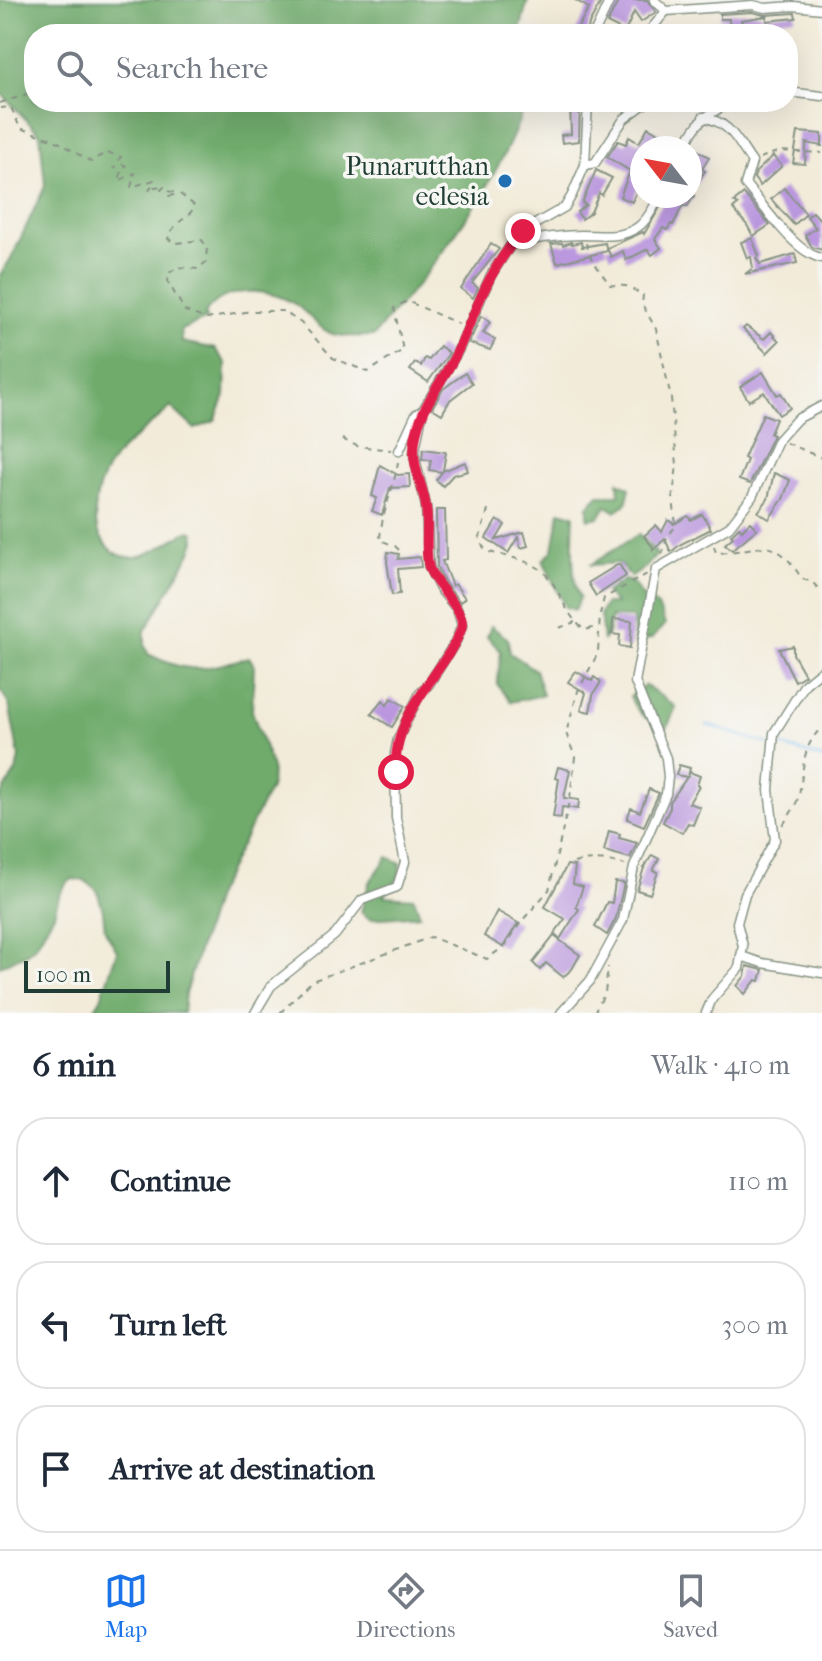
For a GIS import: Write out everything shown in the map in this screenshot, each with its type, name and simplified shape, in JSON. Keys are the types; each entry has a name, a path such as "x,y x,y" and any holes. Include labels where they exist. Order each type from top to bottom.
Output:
{"street":[{"path":"599,24 610,0"},
{"path":"654,0 666,11 753,5 822,9"},
{"path":"655,24 666,11"},
{"path":"798,93 822,96"},
{"path":"255,1013 271,986 335,935 362,900 397,887 405,862 396,818 395,753 398,739 420,693 456,641 462,625 457,609 440,589 429,567 426,506 414,454 423,410 459,349 491,275 512,243 523,231 565,207 585,165 588,112"},
{"path":"585,165 595,163 624,119 633,112"},
{"path":"690,136 695,125 712,112"},
{"path":"703,117 718,120 729,127 752,162 745,184 794,241 812,256 822,258"},
{"path":"512,243 583,235 606,237 636,228 646,220 653,208"},
{"path":"561,1013 590,981 623,920 634,867 666,794 666,758 635,682 656,569 729,527 752,497 778,440 797,419 822,406"},
{"path":"399,451 416,414 423,410"},
{"path":"706,1013 712,999 739,968 743,946 737,923 745,894 775,840 769,790 774,733 805,684 822,670"},
{"path":"741,956 762,963 822,973"}],"path":[{"path":"0,106 24,95"},
{"path":"0,106 11,107 20,128 55,140 91,162 103,153 121,157 114,168 122,164 126,166 119,181 135,173 131,187 154,180 149,191 165,186 161,190 173,192 168,196 180,194 195,206 189,217 172,227 168,239 177,243 202,240 207,247 206,262 198,269 178,267 169,273 168,282 185,311 206,319 251,311 283,311 301,323 333,358 368,372 403,350 394,308 407,301 466,327"},
{"path":"752,162 780,151 822,153"},
{"path":"280,1013 312,981 431,937 487,959 506,945 549,890 570,798 575,757 566,733 578,691 598,653 604,598 656,569 667,537 676,526 673,497 677,465 671,398 656,329 642,304 643,295 626,286 610,285 591,258 583,235"},
{"path":"342,439 357,446 399,451 386,512 381,521 380,540 395,546 403,554"},
{"path":"778,440 822,458"},
{"path":"488,510 479,540 486,551 538,567 547,575 576,622 585,630 599,626"},
{"path":"711,537 716,553 739,552 755,545 779,550 788,557 802,579 812,582 822,592"},
{"path":"559,628 576,622"},
{"path":"775,840 797,802 802,760 812,737 822,727"},
{"path":"574,863 583,860 610,861 634,867"},
{"path":"594,1013 605,993 609,968 606,954"}],"green space":[{"path":"0,0 528,0 522,24 24,24 24,112 522,112 507,148 481,195 422,279 374,336 330,333 296,305 273,295 248,292 223,298 205,314 206,319 181,330 182,342 215,349 226,363 225,396 215,421 195,429 171,407 116,456 104,475 96,498 96,521 107,546 117,554 126,557 143,555 183,534 194,533 195,541 190,554 145,631 148,654 187,668 208,667 249,657 254,665 252,711 272,768 271,786 215,897 185,994 183,1013 92,1013 101,998 117,951 105,930 97,890 84,880 67,882 54,914 36,945 0,966 0,797 16,771 19,757 9,704 0,689 0,275 12,257 45,186 40,134 0,92"},
{"path":"618,482 630,488 626,504 615,511 606,506 599,517 588,519 588,506 599,495 619,495"},
{"path":"560,511 574,515 574,570 580,597 575,610 565,607 543,560 553,550"},
{"path":"639,534 657,554 632,577 618,563 590,565"},
{"path":"624,580 632,582 642,596 658,606 665,624 653,638 635,643 633,618 611,617 608,634 603,640 600,614 605,604 616,604 605,593"},
{"path":"491,626 508,639 510,653 535,670 543,695 511,702 497,684 501,651 487,637"},
{"path":"645,685 676,707 667,728 644,716 633,703 630,696"},
{"path":"388,857 401,863 398,879 384,896 414,898 420,915 370,919 361,912 369,883"}],"building":[{"path":"575,0 592,0 600,4 589,24 580,24 589,8"},
{"path":"619,0 647,0 656,12 641,22 634,12 629,24 607,23"},
{"path":"795,13 796,18 767,21 767,16 741,20 742,24 729,24 729,19 720,19 720,14"},
{"path":"570,112 580,112 579,141 562,143 561,135 571,134"},
{"path":"648,127 664,136 643,136"},
{"path":"798,132 822,134 822,146 806,143 805,164 793,163"},
{"path":"629,137 630,171 607,157 618,141 626,144"},
{"path":"702,153 709,157 702,169"},
{"path":"773,156 782,166 760,186 754,178 756,172"},
{"path":"596,170 612,178 602,195 599,193 591,212 582,219 577,212 586,205 582,203"},
{"path":"630,171 630,201 620,197"},
{"path":"784,188 806,214 794,225 771,199"},
{"path":"744,194 770,225 753,236 733,209 738,205 734,202"},
{"path":"660,208 682,208 673,225 667,230 663,228 655,239 661,248 652,255 648,249 626,260 623,251 611,257 607,248 644,234"},
{"path":"813,212 822,222 822,250 812,247 805,235 816,228 807,217"},
{"path":"752,238 760,264 795,254 797,263 745,274 753,268 751,257 747,258 741,242"},
{"path":"581,242 582,247 605,243 607,251 557,263 551,244"},
{"path":"491,244 499,249 472,283 478,288 473,298 461,289"},
{"path":"481,316 490,322 483,333 495,340 490,350 469,343"},
{"path":"746,326 764,339 771,332 779,341 767,353 743,329"},
{"path":"440,346 449,353 428,382 410,370 415,363 421,366 425,358 429,360"},
{"path":"763,372 777,395 781,393 790,408 779,415 764,392 749,401 740,387"},
{"path":"465,373 472,383 450,400 442,414 432,408 443,389"},
{"path":"763,414 776,419 770,434 773,435 750,484 739,480 747,460 744,458"},
{"path":"423,449 446,452 443,471 465,462 468,471 453,475 443,486 436,480 442,472 429,470 431,460 422,459"},
{"path":"380,465 398,475 409,474 410,487 390,488 382,515 372,511 377,498 372,496"},
{"path":"774,473 790,480 783,499 769,519 758,512 768,499"},
{"path":"436,510 445,510 446,560 442,561 452,586 455,584 465,598 460,602 437,567"},
{"path":"702,514 711,529 671,552 665,539 653,550 644,536 656,525 662,532 668,520 674,524 688,516 691,520"},
{"path":"497,520 505,525 496,540 524,532 528,546 521,548 518,537 508,553 486,538"},
{"path":"750,522 757,529 732,550 725,544 739,527 742,530"},
{"path":"388,552 399,554 398,559 420,557 421,567 398,569 400,594 392,595"},
{"path":"619,564 626,576 596,596 588,583"},
{"path":"613,619 632,621 630,648 619,646 620,635 612,634"},
{"path":"793,646 793,654 805,675 795,681 779,649"},
{"path":"576,671 592,681 594,677 601,682 593,695 590,712 581,710 586,693 568,682"},
{"path":"391,698 405,706 392,727 371,714 383,700 387,705"},
{"path":"679,765 690,768 688,777 690,772 700,776 699,786 689,803 700,807 693,825 688,823 682,833 663,822 670,802 687,777 676,775"},
{"path":"558,767 570,770 564,798 579,800 578,809 562,807 561,818 553,817"},
{"path":"649,789 659,793 644,826 627,819 631,808 640,812"},
{"path":"609,831 620,834 619,838 637,843 630,858 604,851"},
{"path":"652,855 659,859 653,871 658,872 650,894 637,890"},
{"path":"567,865 575,866 573,884 583,887 576,907 579,909 560,939 554,934 565,919 545,907"},
{"path":"615,882 624,883 616,918 607,935 595,927 607,902 612,903"},
{"path":"497,911 518,923 503,947 484,936"},
{"path":"554,936 580,955 563,977 546,963 540,970 533,963"},
{"path":"747,966 763,970 760,981 756,980 745,994 737,986 745,976"}],"waterway":[{"path":"707,725 768,744"},
{"path":"782,746 822,758"}],"place":[{"name":"Punarutthan eclesia","path":"505,181"}],"route":[{"path":"396,772 398,739 420,693 456,641 462,625 457,609 440,589 429,567 426,506 414,454 423,410 459,349 491,275 523,231"}]}
